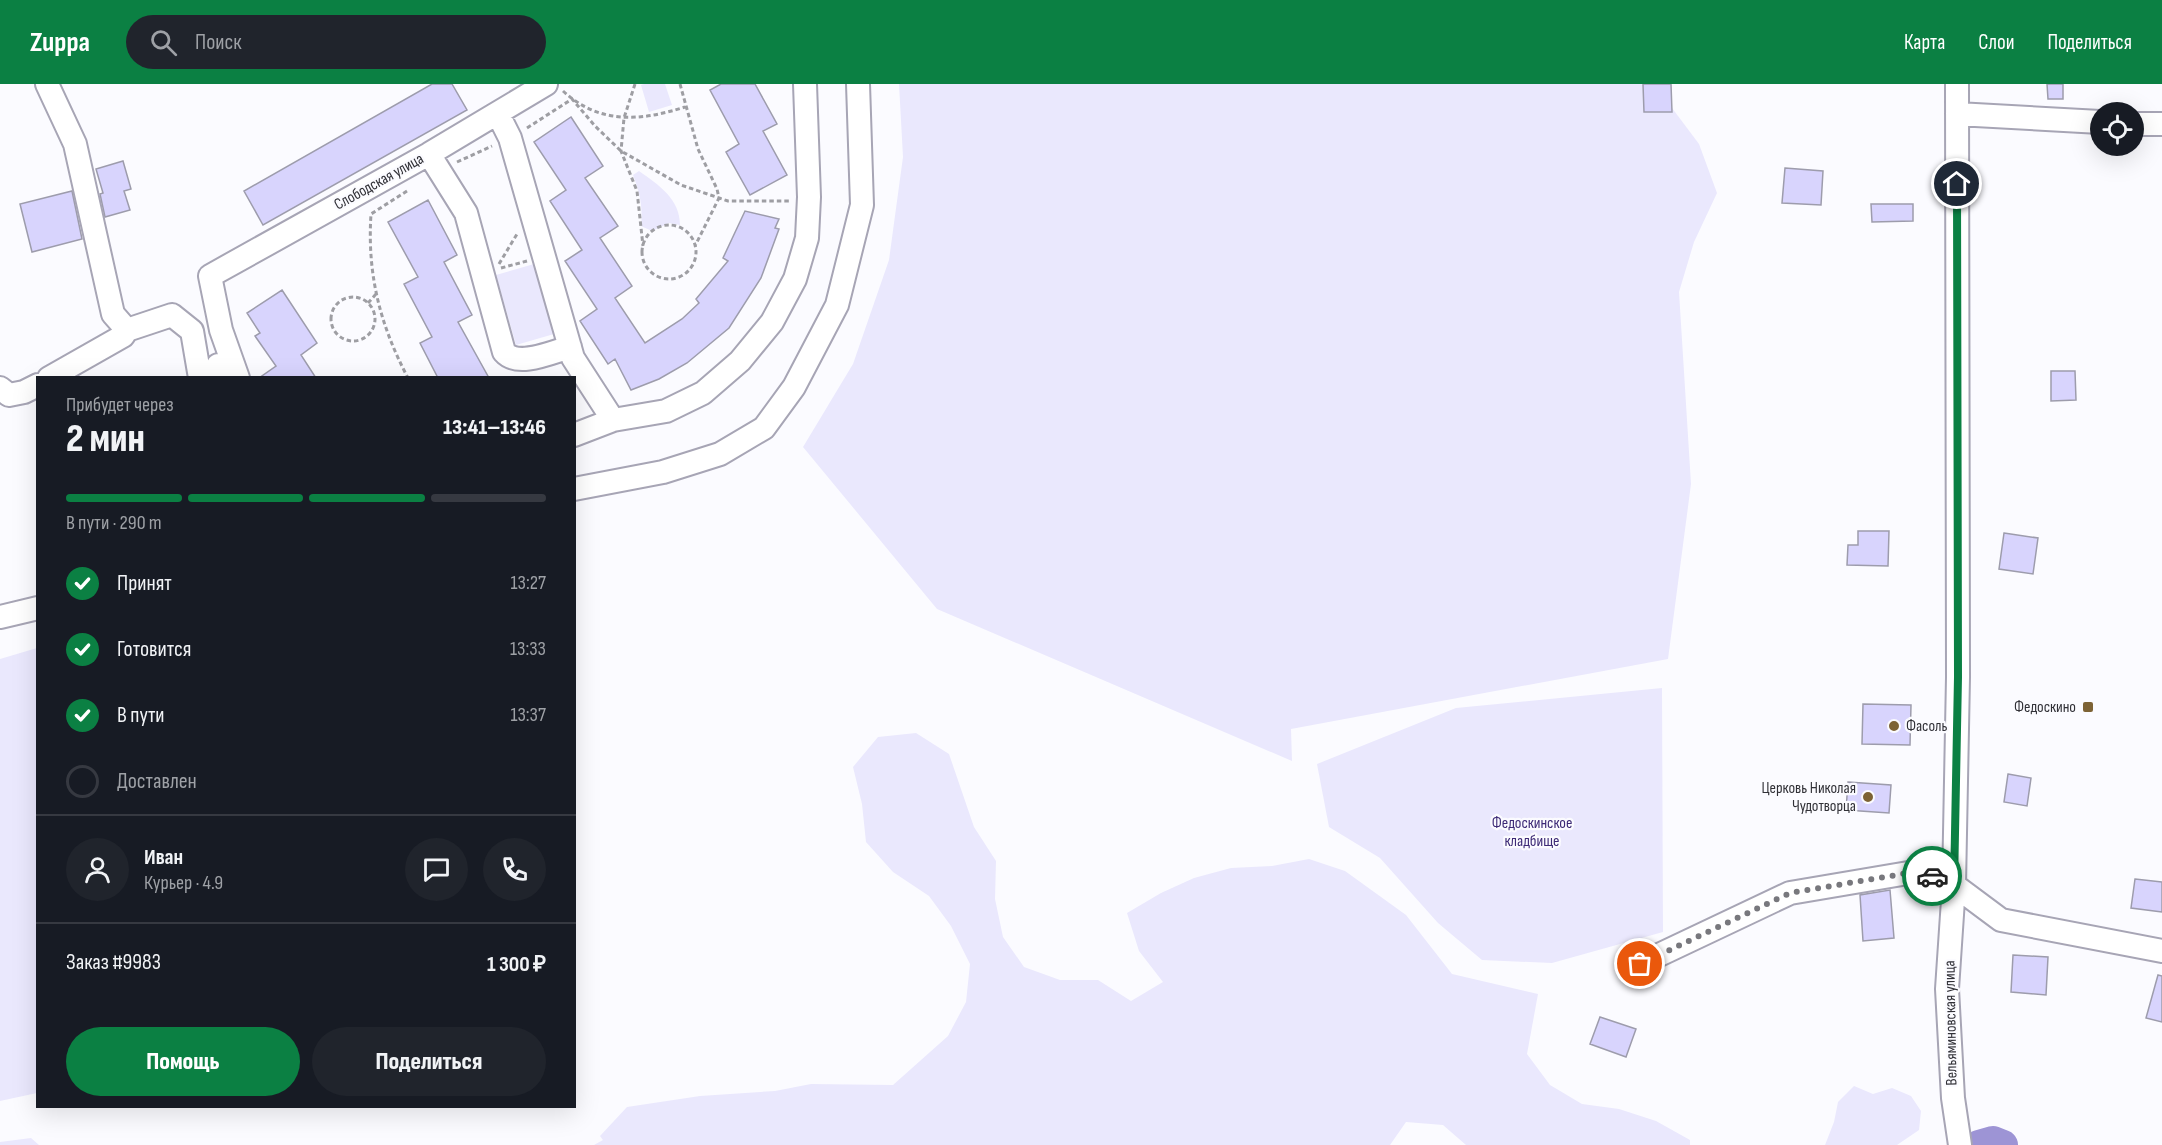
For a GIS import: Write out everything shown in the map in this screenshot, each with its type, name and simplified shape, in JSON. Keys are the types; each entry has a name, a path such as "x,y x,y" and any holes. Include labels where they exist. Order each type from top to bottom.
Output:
{"street":[{"path":"47,84 75,144 113,314 127,330"},
{"name":"Слободская улица","path":"237,376 221,330 210,276 434,162 498,114 546,84"},
{"path":"576,434 614,420 666,411 703,393 740,361 771,322 795,279 807,238 809,200 804,84"},
{"path":"576,489 663,472 720,454 764,428 794,387 837,305 862,205 858,84"},
{"name":"Вельяминовская улица","path":"1957,84 1958,677 1954,885 1947,989 1953,1098 1960,1145"},
{"path":"498,114 510,138 573,358 614,420"},
{"path":"1957,114 2090,121"},
{"path":"2144,124 2162,124"},
{"path":"434,162 466,213 504,352 509,358 522,360 570,347"},
{"path":"53,376 123,336 127,330 172,315 192,331 213,374"},
{"path":"0,388 9,395 24,392 36,386"},
{"path":"0,617 36,608"},
{"path":"1640,964 1790,893 1920,871 1954,885 2001,920 2162,951"}],"path":[{"path":"555,84 621,152 681,185 728,201 809,200"},
{"path":"636,84 624,117 621,152 637,191 642,255 648,270 655,275 671,279 686,273 695,258 694,246 689,235 682,229 666,226 651,232 643,246"},
{"path":"680,84 698,149 719,198 694,246"},
{"path":"572,99 589,109 624,117 656,116 685,107"},
{"path":"434,162 510,138 572,99"},
{"path":"407,376 397,358 376,294 370,257 370,214 410,189"},
{"path":"529,204 509,250 494,270 544,256"},
{"path":"368,303 376,294"},
{"path":"351,297 368,303 374,313 375,321 369,334 355,340 341,336 335,331 331,317 338,303 351,297"}],"green space":[{"path":"665,84 672,105 649,112 641,85"},
{"path":"899,84 1654,84 1699,144 1717,193 1694,242 1679,292 1691,484 1668,659 1291,729 1292,761 937,609 803,447 853,364 889,260 903,157"},
{"path":"639,171 661,187 672,200 680,225 669,223 652,231 641,226 640,200 633,175"},
{"path":"534,264 554,334 516,345 496,275"},
{"path":"36,648 36,1093 0,1101 0,659"},
{"name":"Федоскинское кладбище","path":"1662,688 1663,932 1552,963 1482,960 1438,923 1380,858 1329,827 1317,764 1456,708"},
{"path":"916,733 949,754 974,827 996,861 995,899 1003,937 1024,967 1060,980 1098,980 1131,1001 1163,982 1139,951 1127,913 1161,893 1194,878 1231,868 1272,866 1309,859 1345,871 1406,915 1452,974 1538,994 1527,1054 1550,1085 1582,1104 1619,1109 1656,1121 1690,1140 1690,1145 1466,1145 1443,1125 1406,1122 1390,1145 594,1145 603,1140 600,1136 627,1107 700,1096 775,1091 811,1084 893,1085 948,1036 966,1002 970,964 951,926 929,896 893,872 866,842 862,804 853,767 878,737"},
{"path":"1854,1086 1873,1094 1892,1088 1911,1096 1921,1111 1919,1130 1897,1145 1825,1145 1834,1122 1838,1102"},
{"path":"31,1138 39,1145 0,1145 0,1142"}],"building":[{"path":"432,84 452,84 467,110 263,225 244,191"},
{"path":"721,84 755,84 777,124 763,131 787,175 750,195 726,152 739,144 710,90"},
{"path":"1643,84 1671,84 1672,112 1644,112"},
{"path":"2047,84 2063,84 2063,99 2048,99"},
{"path":"571,117 603,166 585,178 618,226 600,238 632,286 615,298 645,343 682,319 699,303 696,299 728,261 723,258 745,211 779,219 775,228 779,229 761,278 729,328 687,363 659,379 631,390 615,359 608,364 580,321 597,309 565,261 582,250 550,201 566,190 534,142"},
{"path":"123,161 131,189 124,191 130,210 105,217 100,194 103,193 96,169"},
{"path":"1785,168 1823,171 1821,205 1782,203"},
{"path":"72,191 82,239 32,252 20,204"},
{"path":"428,200 457,255 444,262 472,315 458,322 488,376 437,376 420,343 432,337 404,284 418,277 388,222"},
{"path":"1871,204 1913,204 1913,221 1872,222"},
{"path":"282,290 317,343 301,355 315,376 262,376 276,366 255,336 260,333 247,313"},
{"path":"2051,371 2075,371 2076,400 2051,401"},
{"path":"1858,531 1889,531 1888,566 1847,565 1848,545 1858,545"},
{"path":"2004,533 2038,538 2033,574 1999,569"},
{"path":"1863,704 1911,705 1910,745 1862,744"},
{"path":"2008,774 2031,778 2027,806 2004,802"},
{"name":"Церковь Николая Чудотворца","path":"1848,782 1891,785 1889,813 1846,810"},
{"path":"2135,879 2162,882 2162,912 2131,908"},
{"path":"1890,890 1894,938 1863,941 1860,895"},
{"path":"2013,955 2048,957 2046,995 2011,992"},
{"path":"2158,975 2162,976 2162,1022 2146,1018"},
{"path":"1600,1017 1636,1029 1626,1057 1590,1044"}],"waterway":[{"path":"1979,1145 1993,1141 2003,1145"}],"way so far":[{"path":"1640,964 1790,893 1920,871 1932,876"}],"place":[{"name":"Федоскино","path":"2088,707"},
{"name":"Фасоль","path":"1894,726"},
{"name":"Церковь Николая Чудотворца","path":"1868,797"}],"route":[{"path":"1932,876 1954,885 1958,677 1957,184"}]}
